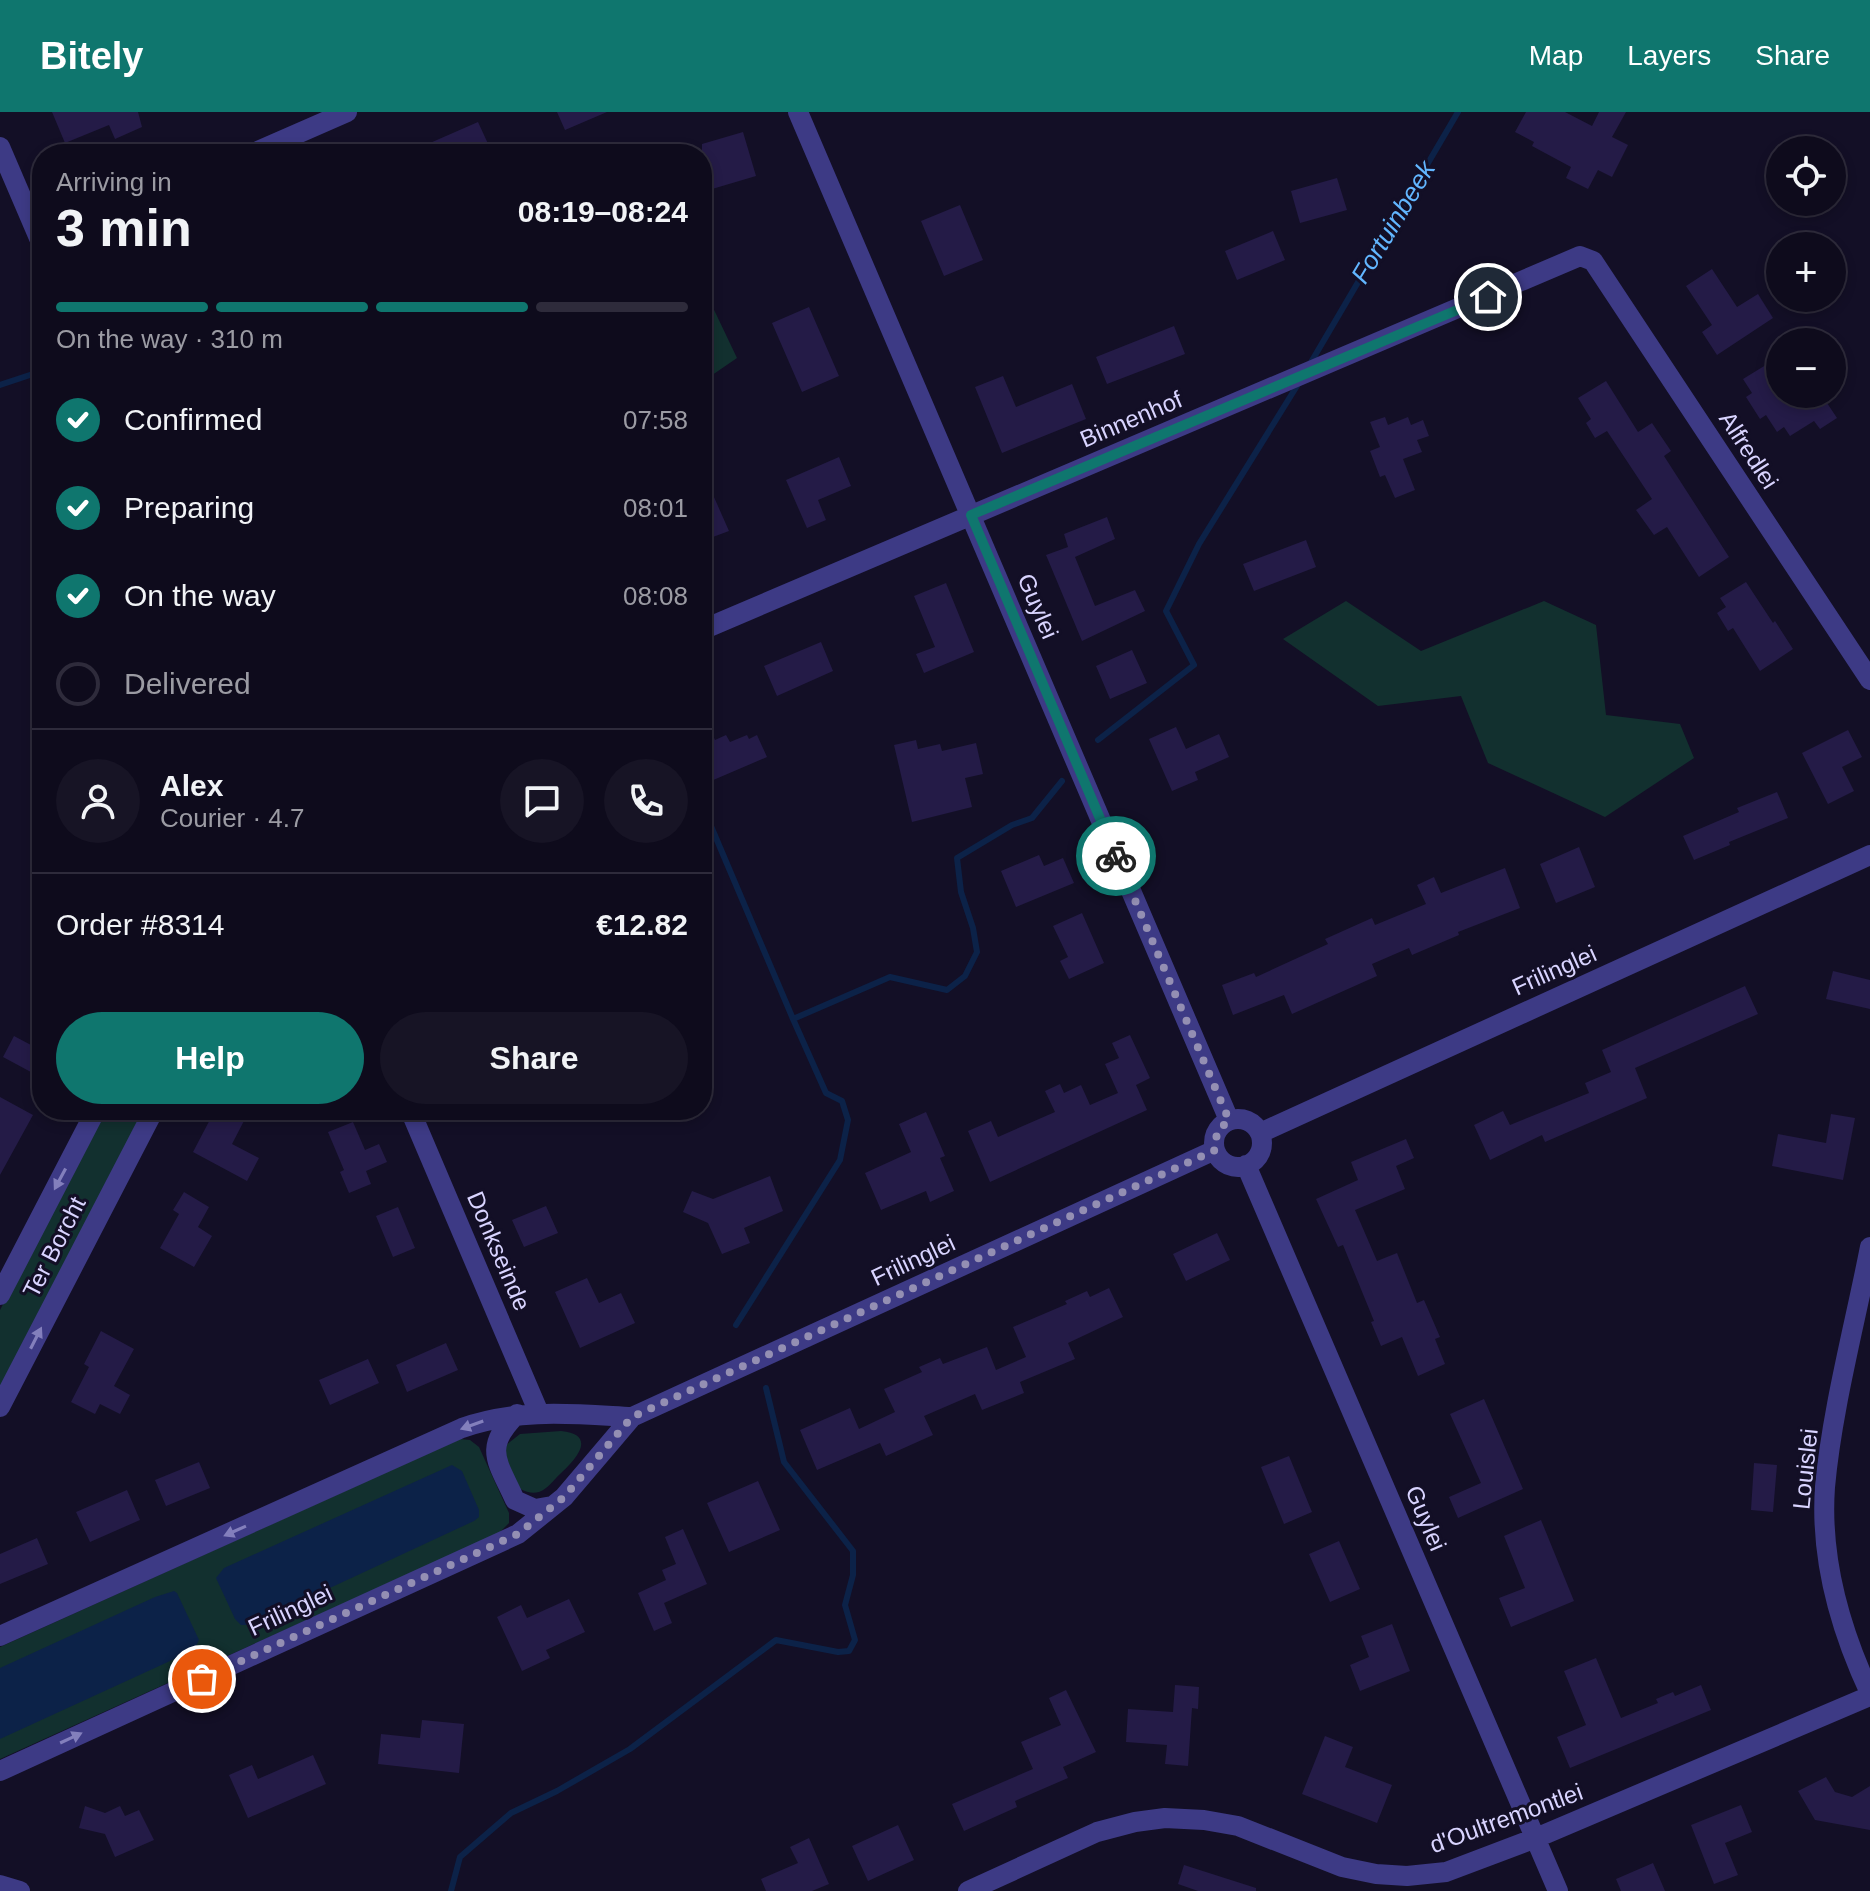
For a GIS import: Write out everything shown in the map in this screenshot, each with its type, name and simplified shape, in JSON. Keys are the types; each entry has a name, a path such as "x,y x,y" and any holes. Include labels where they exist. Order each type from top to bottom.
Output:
{"street":[{"path":"274,144 347,112"},
{"name":"Guylei","path":"798,112 1229,1120"},
{"path":"0,147 32,222"},
{"name":"Binnenhof","path":"712,626 1580,256"},
{"name":"Alfredlei","path":"1580,256 1593,261 1870,680"},
{"name":"Frilinglei","path":"1260,1133 1870,855"},
{"name":"Ter Borcht","path":"0,1295 91,1120"},
{"name":"Ter Borcht","path":"0,1407 149,1120"},
{"name":"Donkseinde","path":"414,1120 539,1413"},
{"path":"1229,1120 1249,1121 1260,1133 1262,1147 1259,1155 1246,1165 1225,1163 1215,1150 1217,1132 1229,1120"},
{"name":"Frilinglei","path":"0,1771 518,1534 564,1497 632,1417 1215,1150"},
{"name":"Guylei","path":"1246,1165 1558,1891"},
{"name":"Louislei","path":"1870,1247 1825,1488 1825,1525 1835,1597 1854,1658 1870,1694"},
{"name":"Frilinglei","path":"0,1636 490,1418 539,1413 632,1417"},
{"path":"517,1414 496,1439 496,1457 515,1500 535,1509 552,1506"},
{"name":"d'Oultremontlei","path":"968,1891 1097,1832 1165,1818 1238,1826 1342,1867 1376,1874 1407,1876 1446,1872 1536,1838 1870,1694"},
{"path":"0,1885 20,1891"}],"green space":[{"path":"712,306 737,358 712,375"},
{"path":"1346,601 1421,651 1544,601 1596,625 1606,715 1680,724 1694,758 1605,817 1488,763 1461,696 1378,706 1283,639"},
{"path":"99,1120 140,1120 0,1388 0,1310"},
{"path":"561,1431 579,1438 580,1450 576,1456 542,1491 532,1493 520,1489 505,1462 505,1446 520,1434"},
{"path":"460,1439 470,1440 479,1447 509,1513 509,1523 499,1533 0,1759 0,1647"}],"water":[{"path":"452,1465 462,1471 479,1510 479,1517 474,1521 250,1625 241,1625 235,1619 216,1578 224,1568"},
{"path":"174,1591 199,1640 194,1650 0,1739 0,1668"}],"building":[{"path":"52,112 138,112 142,127 115,139 109,125 65,143"},
{"path":"557,112 607,112 565,130"},
{"path":"1526,112 1565,112 1592,126 1599,112 1626,112 1612,137 1628,145 1612,177 1598,170 1588,189 1566,178 1571,167 1532,146 1534,142 1515,132"},
{"path":"478,122 488,144 430,144"},
{"path":"743,132 756,176 712,189 712,144 702,144"},
{"path":"1337,178 1347,210 1300,223 1291,191"},
{"path":"960,205 983,260 944,276 921,221"},
{"path":"1273,231 1285,260 1237,280 1225,251"},
{"path":"1712,269 1737,307 1758,294 1766,312 1773,318 1717,355 1702,332 1712,325 1686,286"},
{"path":"809,307 839,376 802,392 772,323"},
{"path":"1174,326 1185,354 1107,384 1096,357"},
{"path":"1766,365 1766,408 1830,408 1837,418 1820,429 1814,421 1790,436 1784,427 1777,432 1766,415 1760,419 1746,397 1752,393 1743,379"},
{"path":"1003,376 1016,407 1072,384 1086,419 1002,453 975,387"},
{"path":"1606,381 1638,432 1652,423 1671,451 1664,456 1729,557 1699,577 1667,527 1654,535 1636,510 1652,499 1607,431 1595,438 1586,423 1591,419 1578,398"},
{"path":"1385,417 1388,425 1408,417 1411,425 1423,420 1429,436 1417,440 1422,452 1403,459 1415,490 1395,498 1385,475 1380,477 1370,451 1380,447 1370,422"},
{"path":"839,457 851,486 818,500 826,520 807,528 786,480"},
{"path":"712,493 729,531 712,537"},
{"path":"1107,517 1115,539 1075,557 1095,606 1135,590 1145,611 1082,641 1046,555 1068,547 1064,534"},
{"path":"1306,540 1316,567 1254,591 1243,564"},
{"path":"1746,582 1793,649 1760,671 1733,628 1728,631 1717,613 1726,607 1720,598"},
{"path":"946,583 974,652 924,673 916,654 935,647 914,596"},
{"path":"821,642 833,671 777,696 764,666"},
{"path":"1132,650 1147,683 1110,699 1096,666"},
{"path":"1176,727 1186,749 1219,734 1229,757 1195,772 1198,780 1172,791 1149,739"},
{"path":"1848,730 1862,757 1842,767 1854,791 1828,804 1802,753"},
{"path":"712,733 715,740 726,735 730,742 747,735 749,739 757,735 767,757 712,781"},
{"path":"916,740 918,749 940,744 942,751 976,743 983,774 965,778 972,807 912,822 894,745"},
{"path":"1777,792 1788,818 1694,860 1683,836 1739,812 1737,808"},
{"path":"1579,847 1595,887 1556,903 1540,864"},
{"path":"1039,855 1044,866 1063,858 1074,883 1016,907 1001,871"},
{"path":"1505,868 1520,908 1458,932 1459,935 1412,955 1409,948 1372,964 1377,976 1292,1014 1284,995 1233,1015 1222,985 1254,973 1256,977 1328,944 1325,939 1372,918 1375,925 1426,904 1417,885 1434,877 1441,893"},
{"path":"1082,913 1104,963 1069,979 1060,961 1068,957 1053,926"},
{"path":"1833,971 1870,980 1870,1009 1826,999"},
{"path":"1745,986 1758,1014 1635,1068 1647,1098 1545,1142 1542,1135 1490,1160 1474,1125 1503,1111 1510,1125 1589,1093 1585,1083 1611,1072 1602,1050"},
{"path":"1130,1035 1150,1078 1136,1085 1147,1110 990,1182 968,1131 991,1121 998,1137 1055,1112 1045,1091 1060,1084 1064,1093 1081,1085 1090,1105 1118,1093 1105,1064 1119,1058 1112,1043"},
{"path":"14,1036 31,1045 32,1073 3,1057"},
{"path":"0,1097 32,1117 0,1175"},
{"path":"926,1112 945,1156 940,1158 954,1191 930,1202 926,1191 881,1210 865,1173 911,1152 899,1124"},
{"path":"1831,1114 1855,1118 1843,1180 1772,1166 1778,1134 1826,1143"},
{"path":"210,1120 244,1120 232,1144 259,1158 247,1181 193,1152"},
{"path":"353,1122 365,1150 379,1144 387,1162 366,1171 371,1184 349,1193 340,1172 344,1170 328,1132"},
{"path":"1406,1139 1414,1158 1396,1166 1405,1189 1355,1210 1377,1261 1397,1253 1417,1303 1424,1300 1440,1337 1435,1339 1445,1364 1418,1376 1402,1337 1381,1346 1343,1245 1338,1247 1316,1199 1358,1180 1351,1162"},
{"path":"770,1176 783,1211 744,1228 750,1243 722,1254 708,1223 683,1212 692,1191 713,1199"},
{"path":"184,1192 209,1207 198,1227 212,1236 194,1267 160,1248 179,1214 173,1210"},
{"path":"546,1206 558,1233 524,1247 512,1220"},
{"path":"398,1207 415,1248 393,1257 376,1216"},
{"path":"1217,1233 1230,1260 1186,1281 1173,1254"},
{"path":"587,1278 599,1303 621,1293 635,1323 580,1348 555,1292"},
{"path":"1109,1288 1123,1317 1068,1343 1075,1359 1020,1382 1024,1393 982,1410 975,1394 924,1416 933,1435 886,1456 880,1443 817,1470 800,1430 850,1408 859,1429 895,1412 884,1389 922,1372 919,1367 940,1358 943,1364 987,1347 996,1370 1026,1357 1013,1327 1067,1304 1065,1301 1087,1291 1090,1297"},
{"path":"101,1331 134,1349 114,1386 130,1395 120,1414 100,1404 95,1414 71,1402 89,1367 84,1364"},
{"path":"446,1343 458,1370 407,1392 396,1365"},
{"path":"368,1359 379,1383 330,1405 319,1380"},
{"path":"1484,1399 1523,1489 1458,1518 1449,1497 1481,1483 1450,1414"},
{"path":"1289,1456 1312,1512 1284,1524 1261,1467"},
{"path":"199,1462 210,1488 166,1506 155,1480"},
{"path":"1754,1463 1777,1465 1773,1512 1751,1510"},
{"path":"758,1481 780,1530 729,1552 707,1503"},
{"path":"127,1490 140,1520 90,1542 76,1512"},
{"path":"1541,1520 1574,1601 1511,1627 1499,1598 1525,1588 1504,1536"},
{"path":"683,1529 707,1584 664,1603 672,1623 654,1631 638,1593 666,1580 662,1570 676,1564 665,1537"},
{"path":"37,1538 48,1564 0,1584 0,1554"},
{"path":"1339,1541 1360,1589 1330,1602 1309,1554"},
{"path":"569,1599 585,1632 546,1650 550,1658 522,1671 497,1617 521,1605 527,1618"},
{"path":"1392,1624 1410,1671 1360,1691 1350,1665 1369,1657 1361,1636"},
{"path":"1596,1658 1621,1718 1658,1703 1656,1699 1673,1692 1675,1696 1701,1685 1711,1710 1570,1768 1557,1737 1586,1725 1564,1671"},
{"path":"1175,1685 1199,1687 1198,1709 1192,1708 1188,1766 1165,1764 1167,1745 1126,1742 1128,1709 1173,1712"},
{"path":"1066,1690 1096,1752 1063,1767 1068,1778 1015,1801 1017,1807 964,1831 952,1804 1033,1769 1021,1742 1061,1725 1049,1698"},
{"path":"422,1720 464,1724 459,1773 378,1764 381,1734 420,1738"},
{"path":"1325,1736 1353,1747 1345,1767 1392,1785 1377,1823 1302,1794"},
{"path":"313,1755 326,1784 248,1818 229,1775 252,1765 258,1779"},
{"path":"1826,1777 1835,1792 1852,1797 1870,1786 1870,1830 1815,1820 1798,1791"},
{"path":"1741,1805 1752,1832 1725,1843 1738,1875 1714,1884 1691,1825"},
{"path":"85,1806 105,1813 120,1806 125,1816 139,1810 154,1840 115,1857 105,1834 79,1828"},
{"path":"898,1825 914,1860 868,1881 852,1846"},
{"path":"809,1838 829,1884 812,1891 766,1891 761,1879 798,1863 790,1847"},
{"path":"1653,1863 1665,1891 1621,1891 1616,1879"},
{"path":"1184,1865 1256,1888 1256,1891 1198,1891 1178,1884"}],"waterway":[{"name":"Fortuinbeek","path":"1310,364 1458,112"},
{"path":"0,385 32,374"},
{"path":"1098,740 1194,665 1166,611 1199,544 1300,381"},
{"path":"736,1325 840,1160 848,1120 842,1101 826,1093 793,1019 890,977 947,990 965,976 977,952 961,892 957,858 1012,825 1032,818 1062,781"},
{"path":"712,829 793,1019"},
{"path":"451,1891 460,1857 511,1813 557,1791 630,1749 776,1640 838,1652 849,1651 855,1640 845,1605 853,1575 853,1551 784,1462 766,1388"}],"way so far":[{"path":"202,1679 518,1534 564,1497 632,1417 1215,1150 1217,1132 1229,1120 1116,856"}],"route":[{"path":"1116,856 971,515 1488,297"}]}
